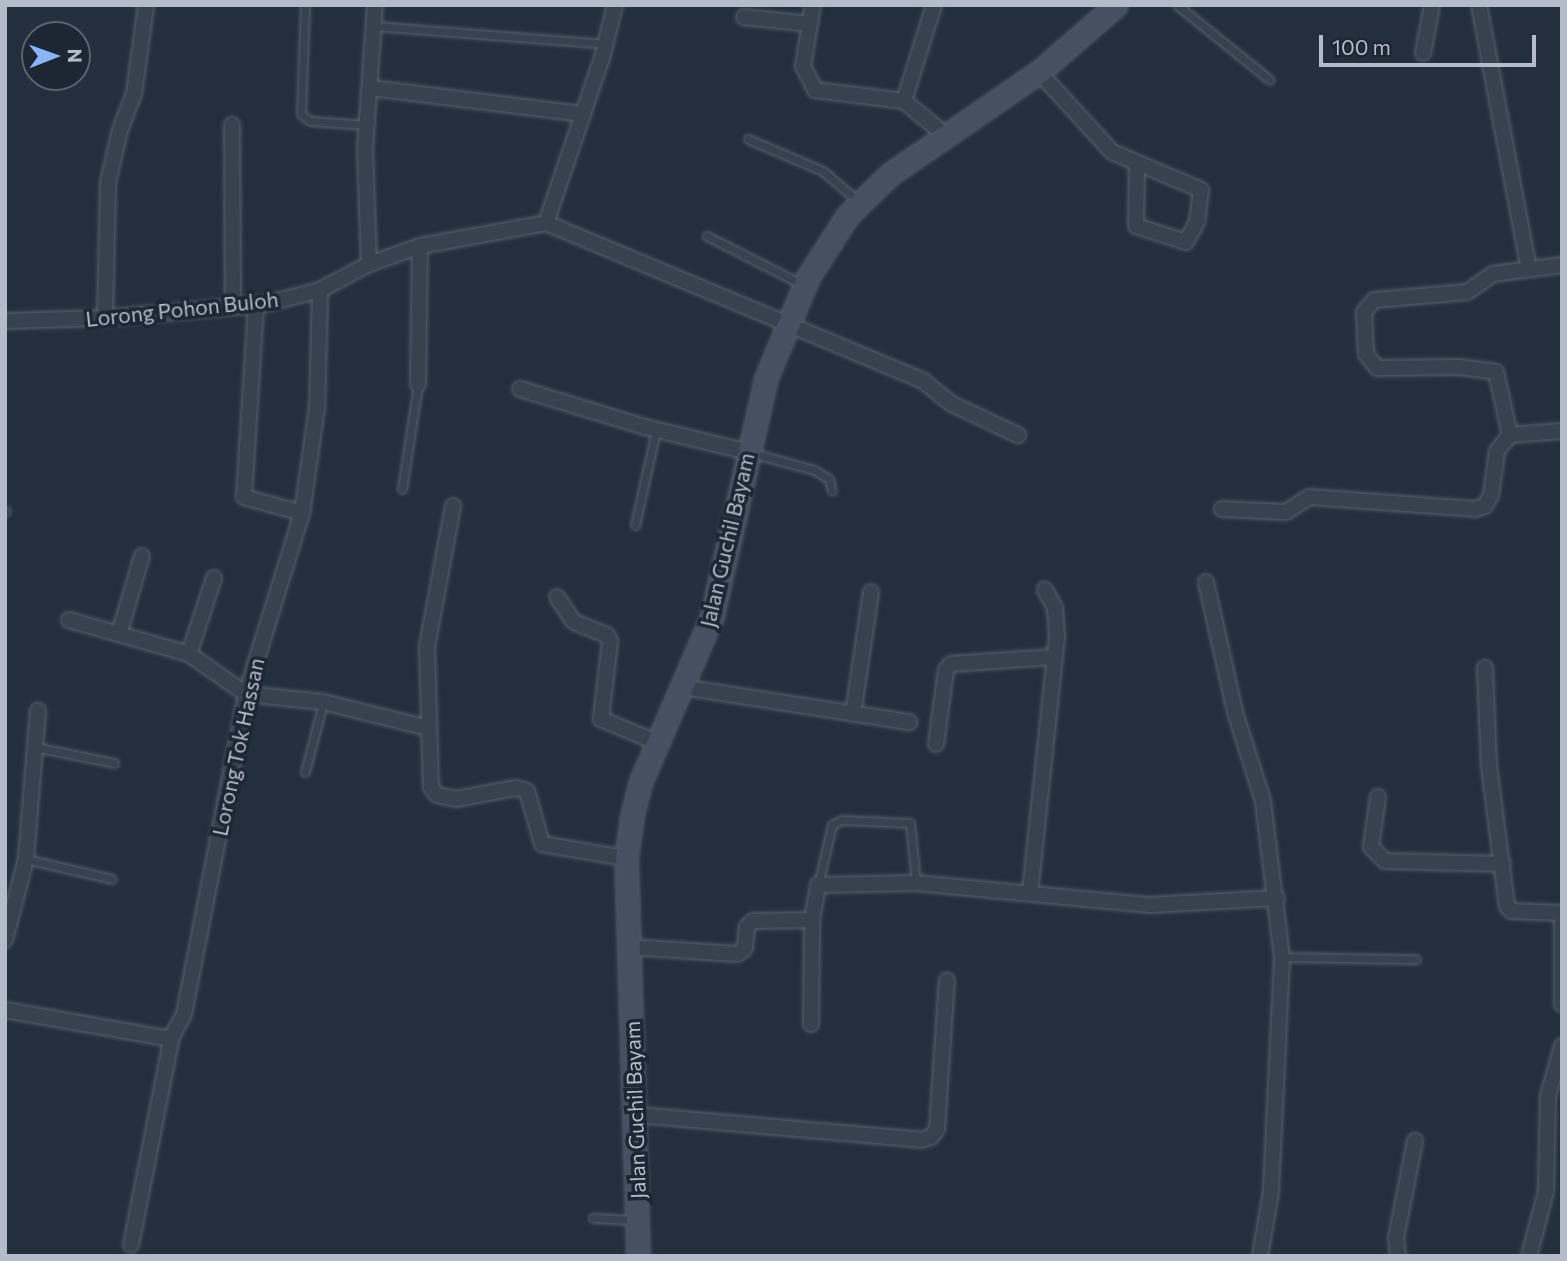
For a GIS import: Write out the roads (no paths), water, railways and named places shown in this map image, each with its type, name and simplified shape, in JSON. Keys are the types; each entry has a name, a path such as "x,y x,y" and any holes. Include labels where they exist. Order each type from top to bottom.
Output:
{"main road":[{"name":"Jalan Guchil Bayam","path":"638,1256 637,1115 626,858 635,805 712,616 766,378 788,323 827,244 859,202 944,134 1039,72 1116,5"}],"street":[{"path":"105,318 108,182 120,130 134,94 146,5"},
{"path":"369,264 367,125 375,5"},
{"path":"615,5 606,44 546,223 922,380 952,404 1018,435"},
{"path":"813,5 803,66 814,90 904,101 944,134"},
{"path":"904,101 934,5"},
{"path":"1423,54 1432,5"},
{"path":"1479,5 1529,269"},
{"path":"744,17 810,24"},
{"path":"1039,72 1112,152 1201,190 1197,222 1186,243 1143,232 1136,226 1137,164"},
{"path":"371,88 583,114"},
{"path":"232,125 233,306"},
{"name":"Lorong Pohon Buloh","path":"5,321 105,318 256,306 320,290 369,264 420,246 546,223"},
{"path":"418,384 420,246"},
{"path":"1510,435 1496,372 1458,367 1377,368 1366,354 1364,312 1374,300 1467,292 1493,274 1562,265"},
{"name":"Lorong Tok Hassan","path":"131,1245 172,1036 188,1002 246,694 302,513 317,408 320,290"},
{"path":"256,306 244,497 302,513"},
{"path":"520,389 656,430 748,452"},
{"path":"1222,509 1286,512 1309,497 1475,509 1485,506 1491,495 1497,451 1510,435 1562,431"},
{"path":"453,506 427,646 430,787 437,795 456,799 516,788 527,791 542,844 626,858"},
{"path":"120,631 142,556"},
{"path":"189,654 214,578"},
{"path":"1206,582 1235,712 1263,801 1277,898 1282,957 1271,1192 1260,1256"},
{"path":"1030,893 1053,657 1055,608 1045,590"},
{"path":"853,713 871,592"},
{"path":"557,597 574,622 607,635 610,641 601,719 658,743"},
{"path":"69,620 120,631 189,654 246,694 323,702 428,728"},
{"path":"936,744 946,670 951,664 1053,657"},
{"path":"1485,668 1489,766 1503,864 1505,898 1511,911 1562,913"},
{"path":"682,687 909,722"},
{"path":"5,940 26,859 38,710"},
{"path":"1378,797 1371,847 1385,861 1503,864"},
{"path":"811,1024 812,920 818,885 916,883 1150,905 1277,898"},
{"path":"629,947 738,954 745,948 747,927 753,921 812,920"},
{"path":"1562,922 1562,1004"},
{"path":"637,1115 921,1140 931,1138 937,1129 947,980"},
{"path":"5,1010 172,1036"},
{"path":"1529,1256 1546,1191 1554,1129 1548,1096 1562,1046"},
{"path":"1398,1256 1396,1238 1415,1140"}],"lane":[{"path":"305,5 301,114 310,121 367,125"},
{"path":"1177,5 1270,80"},
{"path":"373,26 606,44"},
{"path":"748,139 823,171 859,202"},
{"path":"707,236 805,286"},
{"path":"402,489 418,384"},
{"path":"635,525 656,430"},
{"path":"748,452 814,470 829,479 832,491"},
{"path":"305,772 323,702"},
{"path":"35,747 114,763"},
{"path":"818,885 832,825 842,820 910,823 916,883"},
{"path":"26,859 112,879"},
{"path":"1282,957 1416,959"},
{"path":"593,1218 639,1220"}]}
